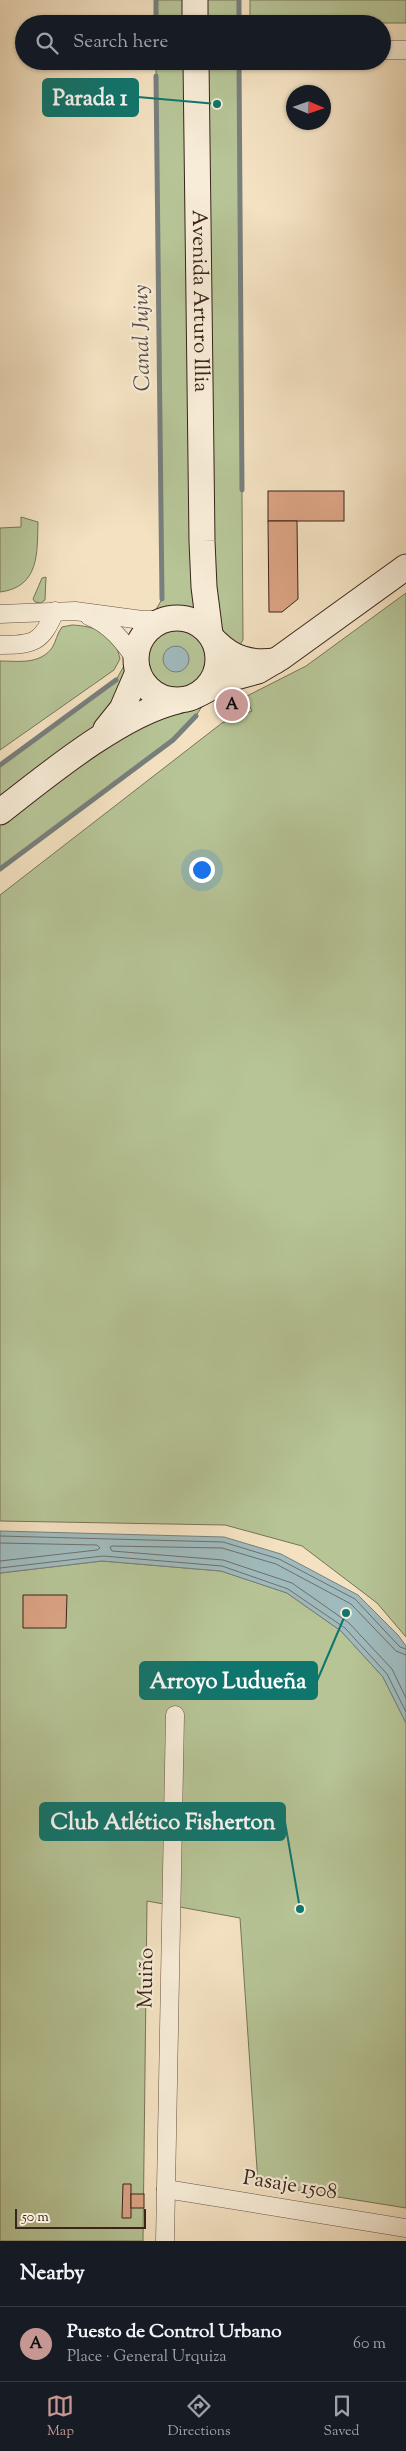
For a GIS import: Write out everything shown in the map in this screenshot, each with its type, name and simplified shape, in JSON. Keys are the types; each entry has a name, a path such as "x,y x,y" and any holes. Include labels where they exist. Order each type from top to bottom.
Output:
{"main road":[{"path":"195,0 195,15"},
{"name":"Avenida Arturo Illia","path":"196,70 202,541 204,587 213,638"},
{"name":"Avenida Arturo Illia","path":"165,619 184,604 192,588 202,541"},
{"path":"0,812 94,742 151,708 191,698 225,680 258,671 275,661 406,568"},
{"path":"94,742 122,709 137,666 137,647 142,636 165,619 178,617 193,620 225,651 243,660 262,663 275,661"},
{"path":"201,693 212,682 217,670 218,656 213,638"},
{"path":"137,666 144,684 153,693 164,699 177,701"}],"street":[{"path":"391,50 406,50"},
{"path":"0,645 24,645 35,641 48,628 55,611"},
{"path":"0,614 75,611 142,620 165,619"},
{"path":"75,611 93,618 110,629 124,643 137,666"},
{"name":"Muiño","path":"165,2241 175,1715"},
{"name":"Pasaje 1508","path":"166,2189 406,2228"}],"green space":[{"path":"156,0 239,0 239,15 156,15"},
{"path":"250,0 406,0 406,23 391,23 391,15 250,15"},
{"path":"156,70 239,70 243,640 196,716 173,740 0,869 0,765 116,680 162,599"},
{"path":"21,517 38,522 34,566 23,583 13,589 0,592 0,528 21,527"},
{"path":"46,577 45,600 41,603 35,602 33,599 42,578"},
{"path":"406,593 406,1637 377,1603 302,1546 225,1525 0,1521 0,895 222,723 252,711 245,697 306,666"},
{"path":"72,625 89,627 103,633 114,643 120,659 114,670 0,750 0,661 28,661 41,657 52,648 62,627"},
{"path":"102,1561 221,1571 287,1593 341,1631 383,1677 406,1723 406,2208 258,2184 240,1918 147,1901 143,2241 0,2241 0,1573"}],"water":[{"path":"176,646 185,650 189,659 185,668 176,672 167,668 163,659 167,650"},
{"path":"0,1531 224,1537 281,1554 358,1595 398,1635 406,1646 406,1723 383,1677 341,1631 287,1593 221,1571 102,1561 0,1573"}],"building":[{"path":"268,491 344,491 344,521 268,521"},
{"path":"268,521 297,521 298,599 282,612 269,612"},
{"path":"235,696 241,708 229,715 223,703"},
{"path":"23,1595 67,1595 66,1628 23,1628"},
{"path":"123,2184 131,2184 131,2218 122,2218"},
{"path":"131,2194 144,2194 144,2208 131,2208"}],"waterway":[{"name":"Canal Jujuy","path":"156,0 156,15"},
{"path":"239,0 239,15"},
{"path":"239,70 242,490"},
{"name":"Canal Jujuy","path":"156,76 162,599"},
{"name":"Canal Jujuy","path":"0,765 116,680"},
{"path":"0,869 173,740 196,716"}],"place":[{"name":"Parada 1","path":"217,104"},
{"name":"Puesto de Control Urbano","path":"232,705"},
{"name":"Arroyo Ludueña","path":"346,1613"},
{"name":"Club Atlético Fisherton","path":"300,1909"}]}
